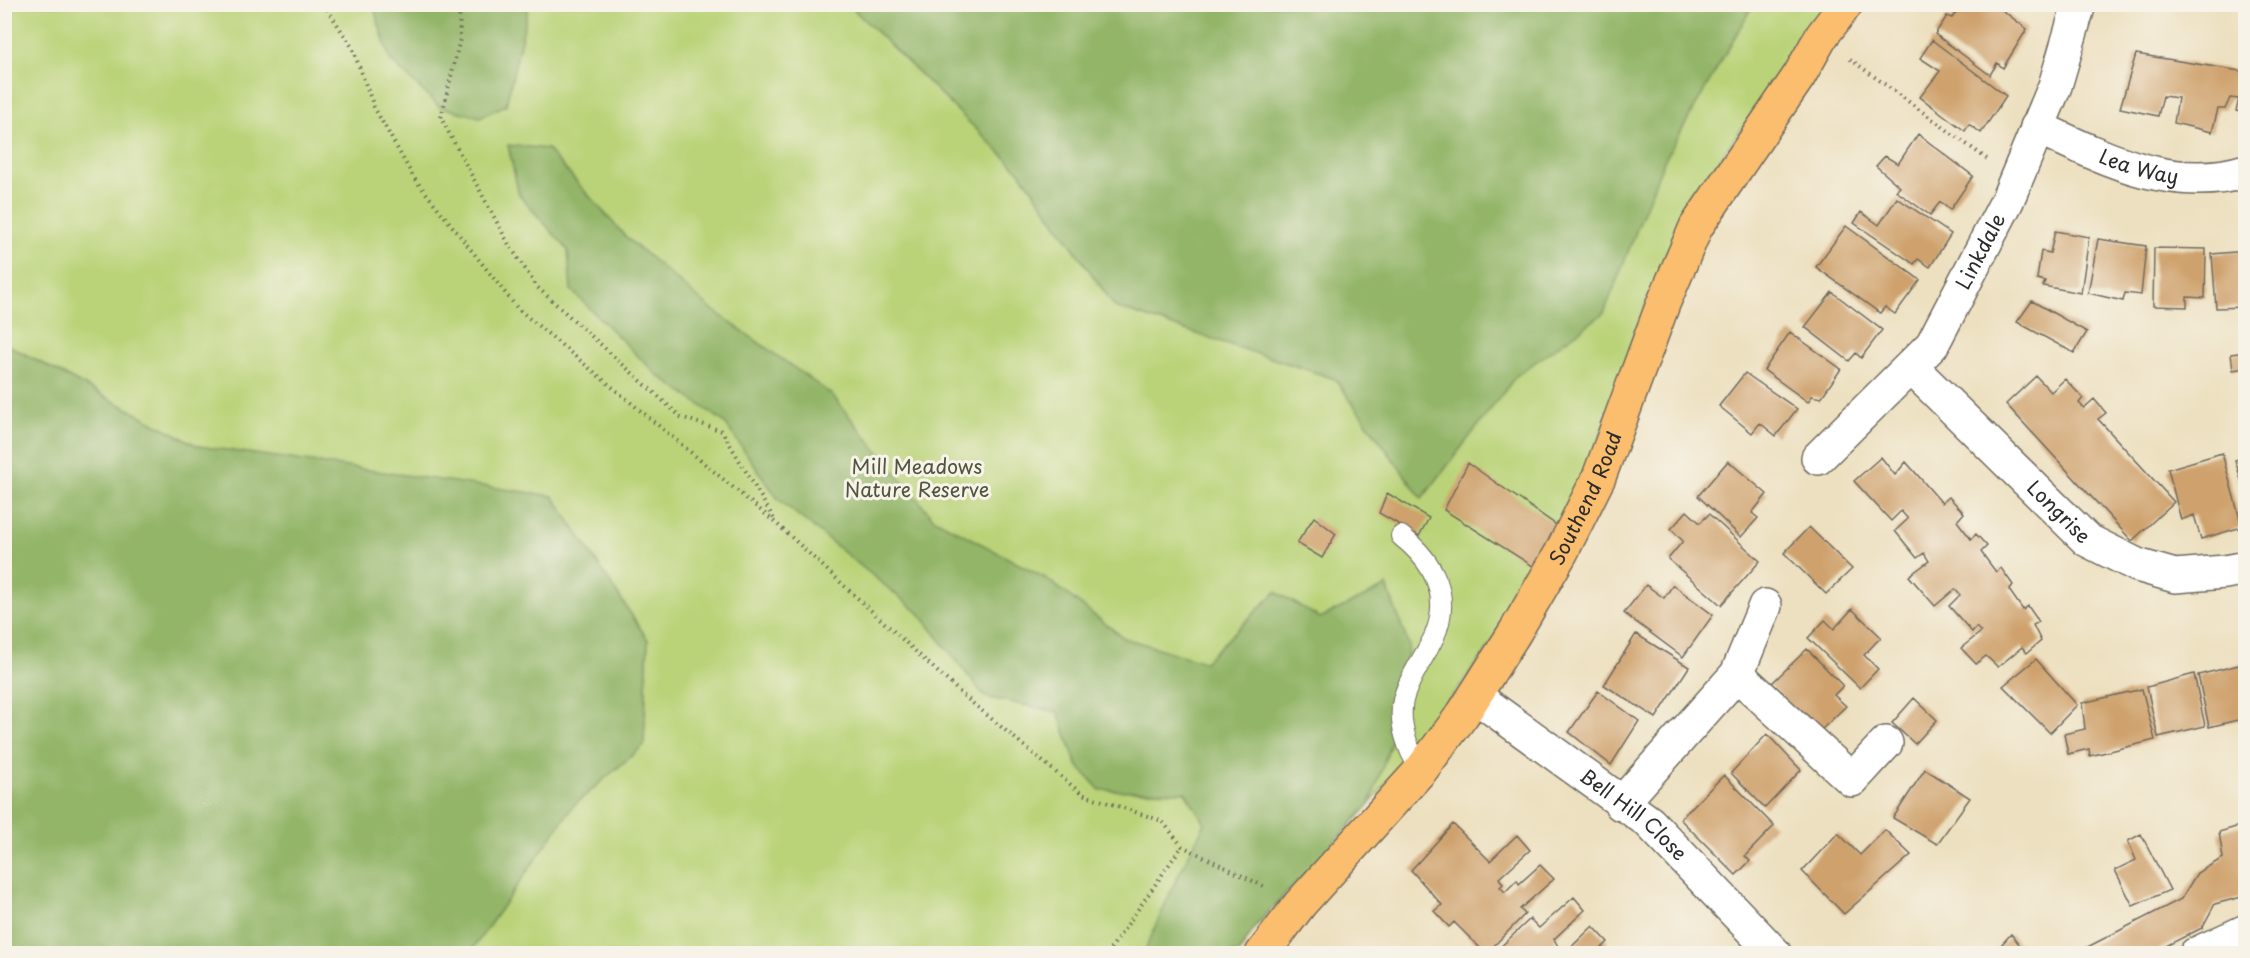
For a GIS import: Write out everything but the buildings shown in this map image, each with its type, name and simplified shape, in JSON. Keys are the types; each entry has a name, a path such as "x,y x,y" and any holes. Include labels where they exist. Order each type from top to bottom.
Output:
{"main road":[{"name":"Southend Road","path":"1262,954 1300,904 1421,770 1475,696 1561,553 1599,477 1663,304 1696,228 1799,76 1821,37 1846,4"}],"street":[{"name":"Linkdale","path":"1818,458 1932,345 2015,180 2055,86 2079,4"},
{"name":"Lea Way","path":"2037,127 2092,153 2151,175 2231,176 2246,171"},
{"name":"Longrise","path":"1911,367 2087,540 2137,566 2175,576 2246,568"},
{"path":"1621,804 1737,674 1765,606"},
{"path":"1737,674 1852,780 1886,743"},
{"name":"Bell Hill Close","path":"1475,696 1621,804 1649,822 1774,954"},
{"path":"2196,954 2246,931"}],"lane":[{"path":"1401,537 1419,551 1436,575 1440,596 1440,612 1434,636 1408,683 1401,716 1412,758 1421,770"}],"path":[{"path":"324,4 352,47 374,107 414,178 518,309 776,523 964,696 1082,794 1162,820 1182,846 1300,904"},
{"path":"459,4 460,39 441,118 508,243 537,287 681,417 722,431 776,523"},
{"path":"1821,37 2015,180"},
{"path":"1107,954 1182,846"}],"green space":[{"name":"Mill Meadows Nature Reserve","path":"5,5 1829,5 1687,206 1636,329 1561,553 1370,804 1254,928 1239,953 5,954"},
{"path":"373,5 529,5 506,105 480,117 440,107 390,60"},
{"path":"849,5 1753,5 1663,163 1604,313 1516,376 1422,499 1335,379 1115,307 1020,172"},
{"path":"508,145 547,149 627,238 710,308 831,394 933,518 1047,579 1124,638 1204,662 1276,592 1320,618 1387,586 1409,646 1391,742 1370,804 1254,928 1239,953 1144,953 1173,886 1205,823 1185,792 1100,790 1077,765 1058,712 985,697 919,613 778,499 724,422 656,374 571,290 568,250 519,195"},
{"path":"4,343 198,446 553,496 648,640 644,745 573,806 470,953 5,953"}]}
